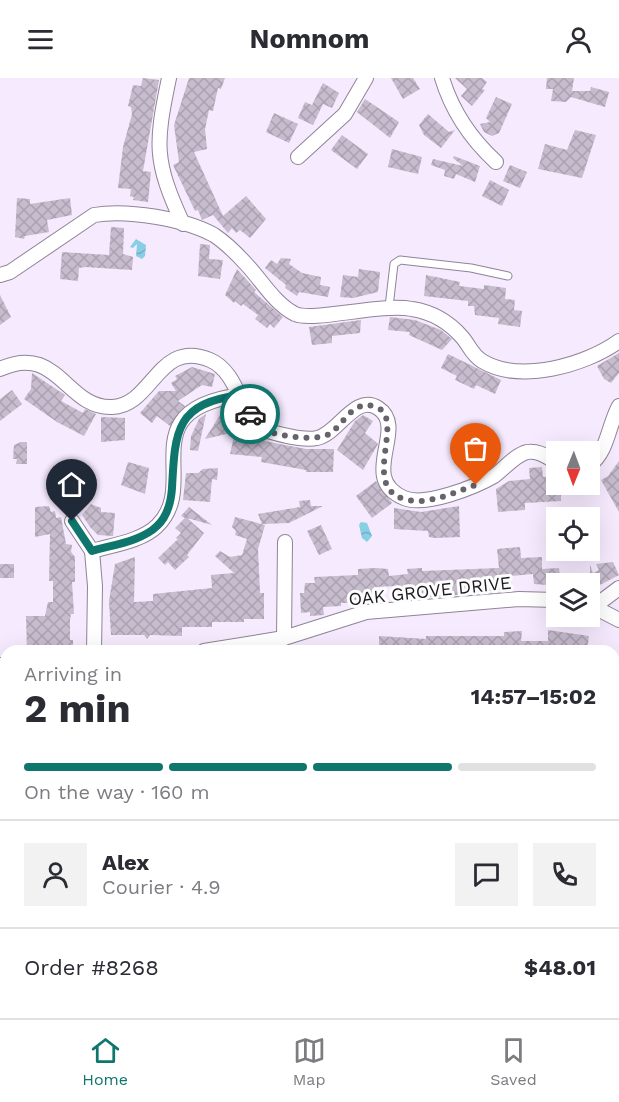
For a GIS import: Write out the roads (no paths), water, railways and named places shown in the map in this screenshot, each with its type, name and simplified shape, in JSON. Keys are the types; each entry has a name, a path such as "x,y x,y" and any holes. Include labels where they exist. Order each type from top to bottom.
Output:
{"street":[{"path":"169,78 159,124 158,148 162,173 183,224"},
{"path":"298,157 345,114 366,78"},
{"path":"442,78 457,113 475,143 496,162"},
{"path":"0,275 10,272 94,215 111,212 128,213 183,224 215,236 239,256 277,301 297,315 310,316 389,307 432,314 451,327 482,361 515,371 571,365 591,359 619,341"},
{"path":"0,369 13,363 29,361 43,365 84,398 109,408 132,400 172,360 184,356 197,356 223,368 235,382 257,425 266,431 297,437 315,438 329,434 351,411 362,405 374,406 384,412 389,423 382,464 384,476 393,491 405,499 419,501 434,499 476,485 528,452 539,453 546,457"},
{"path":"92,551 146,534 158,525 168,511 175,441 179,425 188,414 203,403 241,395"},
{"path":"600,455 608,429 619,406"},
{"path":"72,521 92,551 95,586 93,645"},
{"path":"284,638 285,543"},
{"path":"600,601 619,588"},
{"name":"OAK GROVE DRIVE","path":"241,645 284,638 366,612 546,600"},
{"path":"600,610 619,620"}],"lane":[{"path":"389,307 394,264 400,260 471,268 508,276"}],"water":[{"path":"136,239 146,245 145,256 142,259 136,256 137,244 133,248 130,247"},
{"path":"361,522 367,523 372,536 367,542 362,538 359,525"}]}
